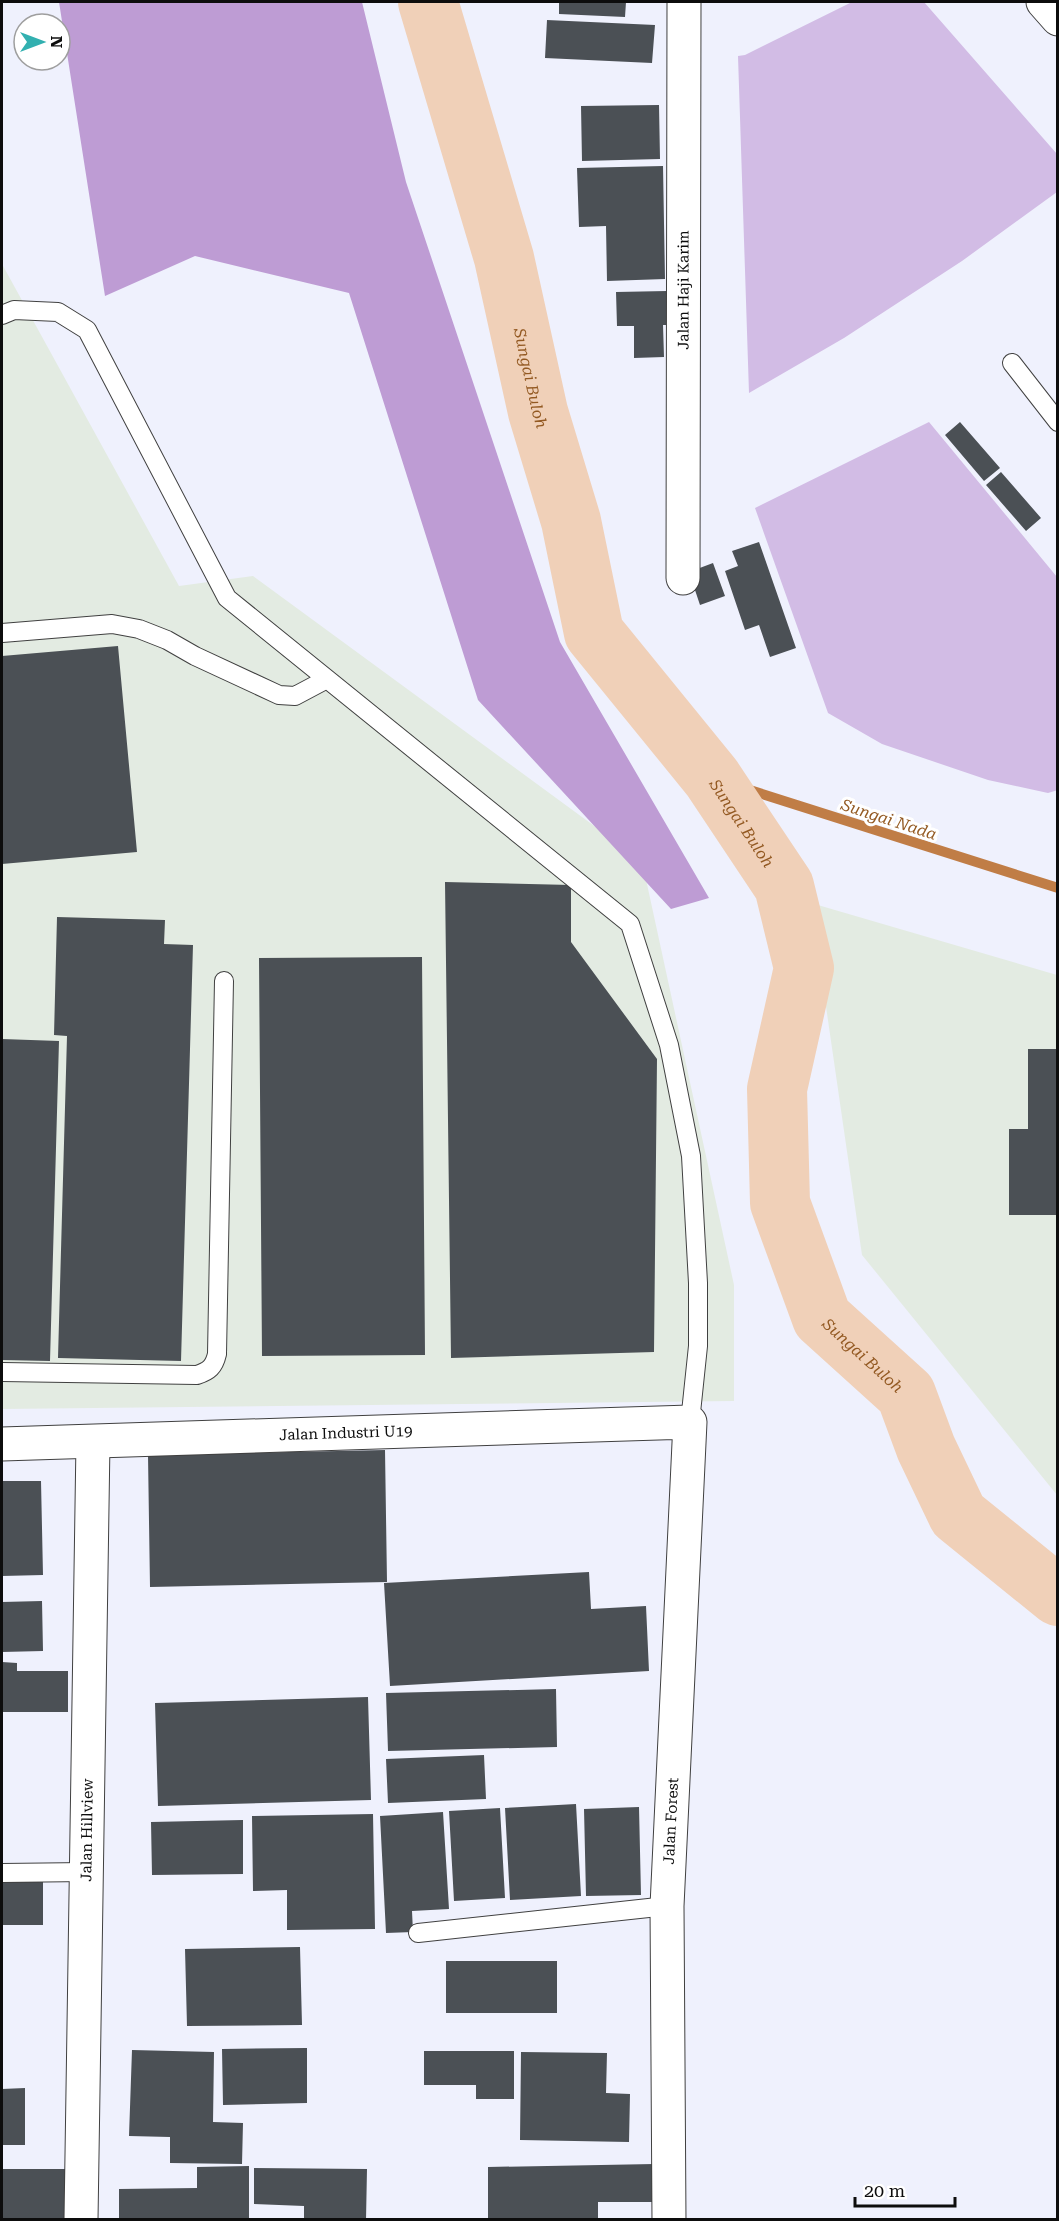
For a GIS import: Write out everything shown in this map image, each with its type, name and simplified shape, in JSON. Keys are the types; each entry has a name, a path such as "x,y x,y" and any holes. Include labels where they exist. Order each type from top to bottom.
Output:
{"street":[{"name":"Jalan Haji Karim","path":"683,578 684,2"},
{"path":"1043,2 1058,18"},
{"name":"Jalan Industri U19","path":"2,1444 690,1422"},
{"name":"Jalan Forest","path":"669,2220 668,1906 690,1422"},
{"name":"Jalan Hillview","path":"81,2220 93,1442"}],"lane":[{"path":"2,315 14,310 58,312 87,330 226,598 630,924 669,1045 691,1156 698,1283 698,1346 690,1422"},
{"path":"1012,363 1058,422"},
{"path":"2,633 112,624 139,629 167,640 195,656 279,695 295,696 327,679"},
{"path":"2,1372 197,1375 207,1372 214,1365 217,1354 224,981"},
{"path":"2,1873 86,1872"},
{"path":"418,1933 668,1906"}],"shaded area":[{"path":"59,2 362,2 406,182 560,642 709,898 671,909 478,700 349,293 195,256 105,296 70,72 72,72 72,12 61,12"},
{"path":"852,2 924,2 1057,154 1057,192 962,261 844,338 749,393 738,56 745,55"},
{"path":"2,264 179,586 253,576 642,861 734,1285 734,1401 2,1409"},
{"path":"929,422 1057,577 1058,790 1048,793 988,780 882,744 828,713 755,508"},
{"path":"811,903 1057,975 1057,1495 862,1255"}],"building":[{"path":"559,2 626,2 625,17 559,14"},
{"path":"547,20 655,25 652,63 545,58"},
{"path":"659,105 660,159 582,161 581,106"},
{"path":"663,166 665,279 607,281 606,226 579,227 577,168"},
{"path":"667,291 667,325 663,325 664,357 634,358 634,326 617,326 616,292"},
{"path":"960,422 1000,468 984,481 945,435"},
{"path":"1001,472 1041,518 1026,531 986,485"},
{"path":"759,542 796,648 770,657 759,625 745,630 725,571 738,566 732,551"},
{"path":"713,563 725,596 700,605 689,572"},
{"path":"118,646 137,852 2,864 2,656"},
{"path":"445,882 571,885 571,942 657,1059 654,1352 451,1358"},
{"path":"57,917 165,920 164,944 193,945 181,1361 58,1358 67,1036 54,1035"},
{"path":"422,957 425,1355 262,1356 259,958"},
{"path":"2,1039 59,1041 50,1361 2,1360"},
{"path":"1028,1049 1058,1049 1058,1215 1009,1215 1009,1129 1028,1129"},
{"path":"385,1450 387,1582 150,1587 148,1455"},
{"path":"2,1481 41,1481 43,1575 2,1576"},
{"path":"589,1572 591,1609 646,1606 649,1671 390,1686 384,1583"},
{"path":"42,1601 43,1651 2,1652 2,1602"},
{"path":"2,1662 17,1663 17,1671 68,1671 68,1712 2,1712"},
{"path":"556,1689 557,1747 388,1751 386,1693"},
{"path":"368,1697 371,1800 158,1806 155,1703"},
{"path":"484,1755 486,1799 388,1803 386,1759"},
{"path":"576,1804 581,1896 510,1900 505,1808"},
{"path":"639,1807 641,1895 586,1896 584,1809"},
{"path":"500,1808 505,1898 454,1901 449,1811"},
{"path":"443,1812 449,1909 412,1911 413,1932 386,1933 380,1816"},
{"path":"373,1814 375,1929 287,1930 287,1890 253,1891 252,1816"},
{"path":"243,1820 243,1874 152,1875 151,1822"},
{"path":"2,1876 43,1876 43,1925 2,1925"},
{"path":"300,1947 302,2025 187,2026 185,1949"},
{"path":"446,1961 557,1961 557,2013 446,2013"},
{"path":"307,2048 307,2103 223,2105 222,2049"},
{"path":"132,2050 214,2052 213,2122 243,2123 242,2164 170,2163 170,2137 129,2136"},
{"path":"424,2051 514,2051 514,2099 476,2099 476,2085 424,2085"},
{"path":"521,2052 607,2053 606,2093 630,2094 629,2142 520,2140"},
{"path":"25,2088 25,2145 2,2145 2,2089"},
{"path":"654,2164 654,2202 598,2202 598,2220 488,2220 488,2167"},
{"path":"249,2166 249,2220 119,2220 119,2189 197,2188 197,2167"},
{"path":"254,2168 367,2169 366,2220 304,2220 304,2206 254,2204"},
{"path":"2,2169 66,2169 65,2220 2,2220"}],"waterway":[{"name":"Sungai Buloh","path":"428,2 504,258 538,412 571,521 594,633 712,778 784,886 804,968 777,1089 780,1203 822,1318 906,1394 926,1448 958,1515 1058,1596"},
{"name":"Sungai Nada","path":"712,778 1058,888"}]}
